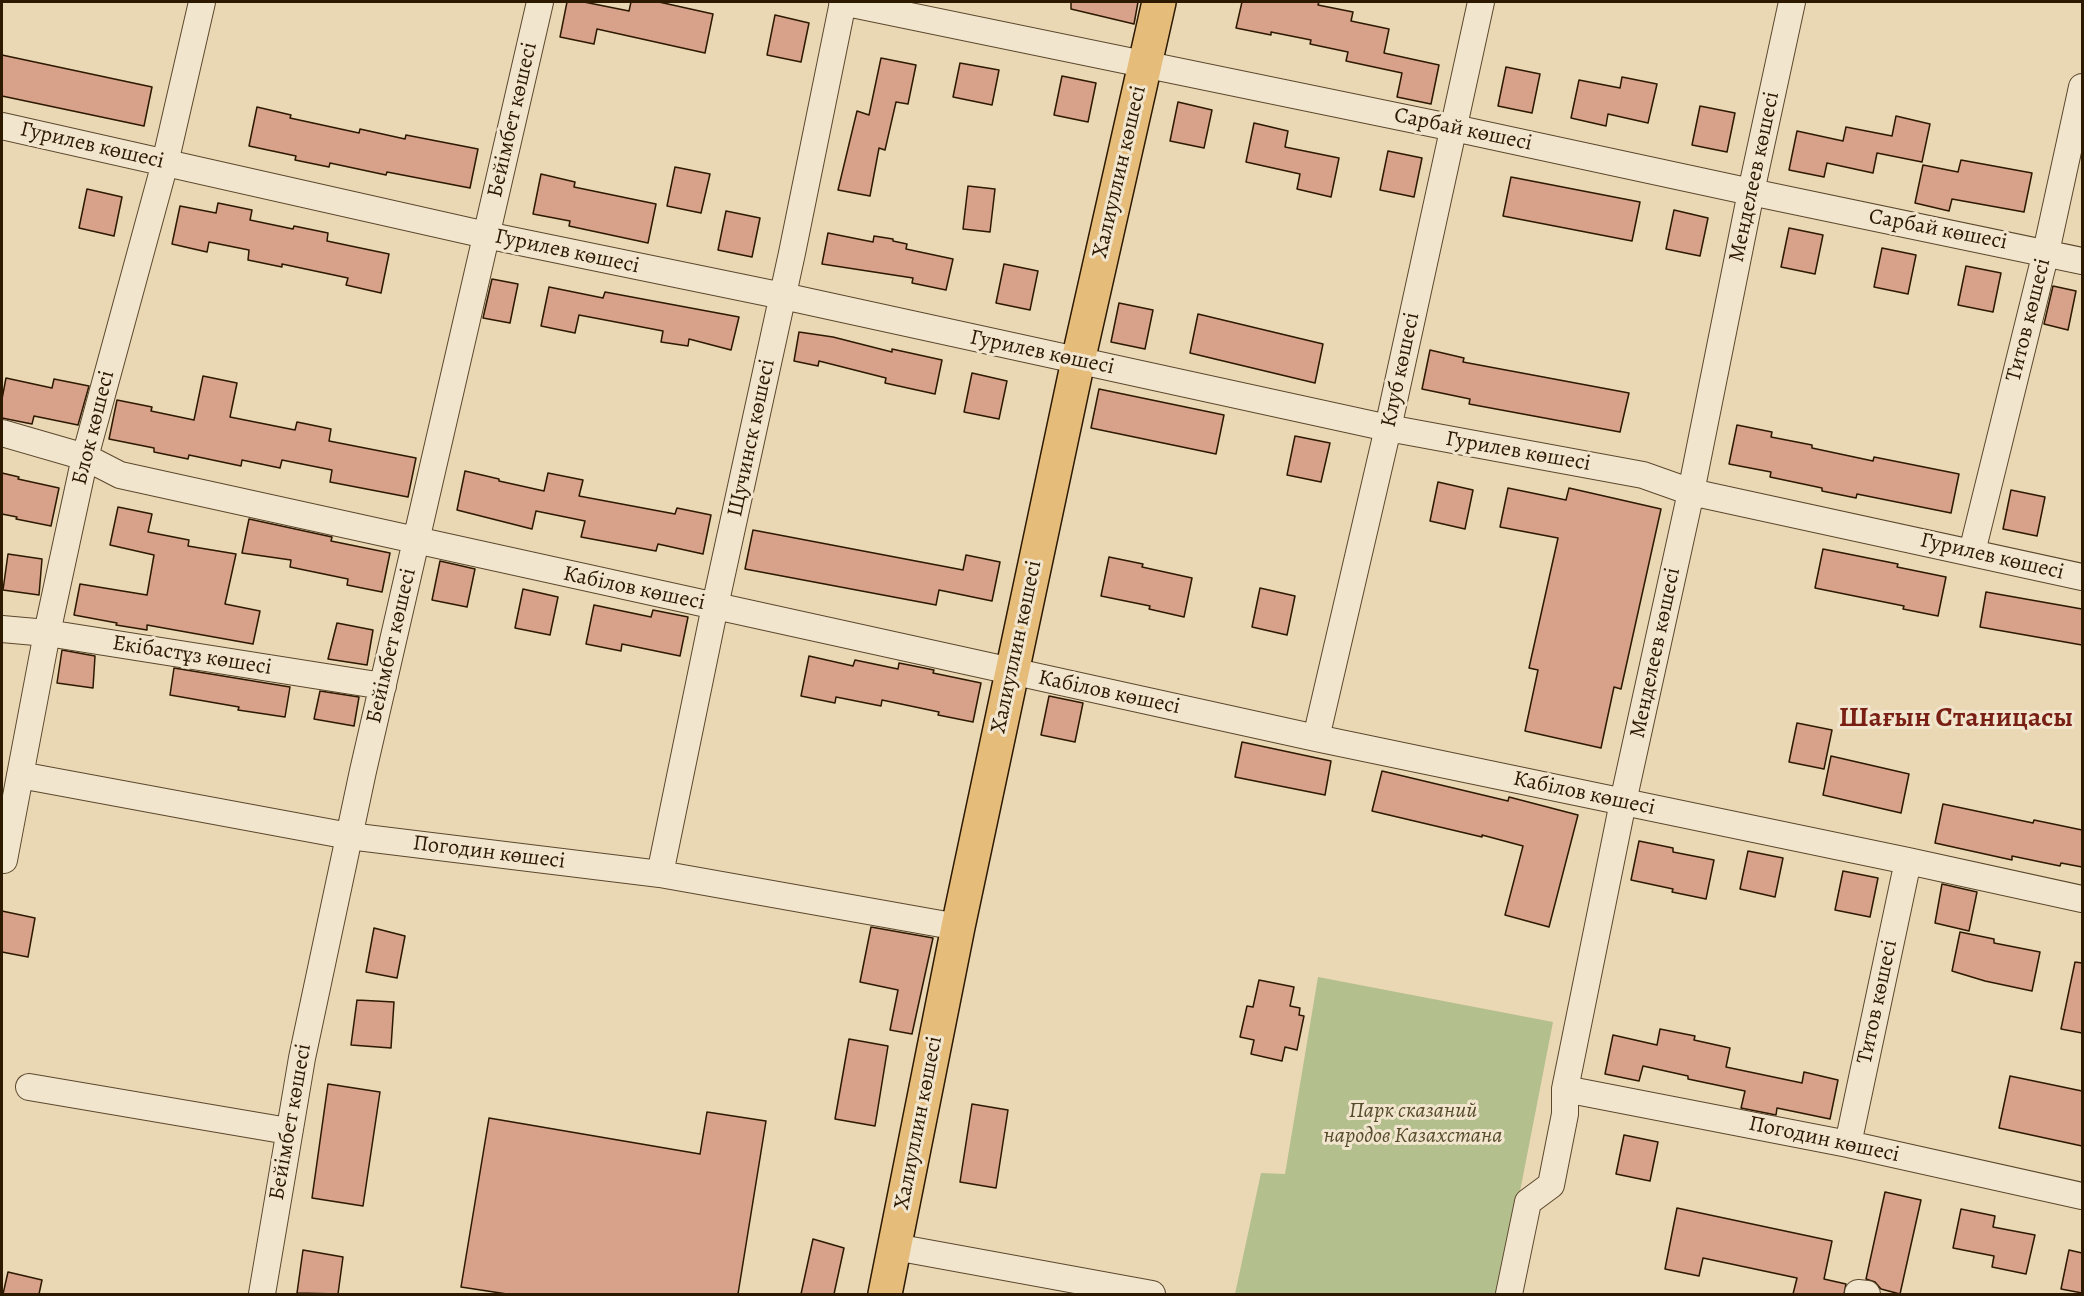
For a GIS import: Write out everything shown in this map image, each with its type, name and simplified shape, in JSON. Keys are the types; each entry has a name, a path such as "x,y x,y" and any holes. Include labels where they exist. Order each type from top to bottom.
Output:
{"main road":[{"name":"Халиуллин көшесі","path":"885,1294 958,927 1078,361 1160,2"}],"street":[{"name":"Блок көшесі","path":"4,860 47,633 85,457 165,163 202,2"},
{"name":"Бейімбет көшесі","path":"262,1294 288,1131 349,836 540,2"},
{"name":"Сарбай көшесі","path":"843,2 1145,63 2082,261"},
{"name":"Щучинск көшесі","path":"660,874 843,2"},
{"name":"Клуб көшесі","path":"1316,738 1388,428 1481,2"},
{"name":"Менделеев көшесі","path":"1509,1294 1528,1202 1551,1185 1565,1114 1565,1089 1623,802 1691,492 1750,192 1792,2"},
{"name":"Титов көшесі","path":"1972,552 2046,252 2082,87"},
{"name":"Гурилев көшесі","path":"2,126 486,235 783,296 1388,428 1643,475 1691,492 2082,577"},
{"name":"Кабілов көшесі","path":"2,432 85,457 120,476 1316,738 2082,899"},
{"name":"Екібастұз көшесі","path":"2,629 47,633 383,686"},
{"name":"Погодин көшесі","path":"20,775 349,836 660,874 958,927"},
{"name":"Титов көшесі","path":"1848,1144 1908,861"},
{"path":"29,1087 288,1131"},
{"name":"Погодин көшесі","path":"1565,1089 1848,1144 2082,1196"},
{"path":"895,1247 1152,1294"}],"green space":[{"name":"Парк сказаний народов Казахстана","path":"1318,977 1553,1022 1500,1294 1235,1294 1261,1173 1285,1174"}],"building":[{"path":"567,2 584,2 629,11 631,2 659,2 713,14 705,53 597,29 594,44 560,37"},
{"path":"1071,2 1138,2 1134,24 1071,9"},
{"path":"1242,2 1319,2 1318,5 1353,12 1351,21 1389,29 1384,53 1439,65 1431,104 1397,97 1402,73 1346,61 1348,52 1310,44 1311,40 1236,28"},
{"path":"775,15 809,23 801,62 767,55"},
{"path":"2,55 152,87 144,126 2,96"},
{"path":"881,58 916,65 908,104 896,102 885,150 879,148 870,196 838,190 857,111 869,115"},
{"path":"960,63 999,70 992,105 953,97"},
{"path":"1506,67 1540,74 1532,113 1498,106"},
{"path":"1062,76 1096,83 1088,122 1054,115"},
{"path":"1622,77 1657,84 1648,123 1608,114 1606,126 1571,118 1579,80 1620,88"},
{"path":"1178,102 1212,110 1204,148 1170,141"},
{"path":"1700,106 1735,113 1727,152 1692,145"},
{"path":"257,107 291,115 290,118 359,133 360,129 405,139 406,135 478,149 470,188 387,172 386,175 330,163 329,167 295,160 296,156 249,146"},
{"path":"1896,116 1930,124 1922,162 1877,153 1873,173 1827,163 1824,177 1789,170 1797,131 1843,141 1846,127 1892,136"},
{"path":"1254,123 1288,131 1285,147 1339,158 1331,197 1297,189 1300,174 1246,162"},
{"path":"1388,151 1422,158 1414,197 1380,190"},
{"path":"1961,160 2032,173 2024,212 1952,199 1949,211 1915,203 1923,165 1958,172"},
{"path":"675,167 710,174 701,213 667,206"},
{"path":"541,174 575,182 574,187 656,204 648,243 569,226 570,221 533,214"},
{"path":"1511,177 1640,202 1632,241 1503,216"},
{"path":"968,186 995,189 990,232 963,229"},
{"path":"87,189 122,197 114,236 79,228"},
{"path":"218,203 252,210 250,220 293,229 294,226 328,233 327,241 389,254 381,293 346,285 348,278 282,264 282,267 248,260 249,250 209,242 207,252 172,244 180,206 216,213"},
{"path":"1674,210 1708,218 1700,256 1666,249"},
{"path":"726,211 760,218 752,257 718,250"},
{"path":"1789,228 1823,235 1815,274 1781,267"},
{"path":"828,233 873,242 874,236 893,239 893,241 907,244 906,249 953,259 946,290 912,283 913,278 822,264"},
{"path":"1882,248 1916,255 1908,294 1874,287"},
{"path":"1004,264 1038,271 1030,310 996,303"},
{"path":"1966,266 2001,273 1993,312 1958,305"},
{"path":"492,279 518,284 510,323 483,318"},
{"path":"2053,286 2076,291 2068,330 2044,324"},
{"path":"549,287 603,298 605,292 739,317 731,350 689,339 688,346 661,342 663,331 579,315 575,333 541,326"},
{"path":"1119,303 1153,310 1145,349 1111,342"},
{"path":"1198,314 1323,344 1315,383 1190,353"},
{"path":"799,332 942,360 935,394 885,383 886,378 819,361 818,366 794,361"},
{"path":"1430,350 1464,358 1463,362 1629,393 1620,432 1469,404 1470,399 1422,389"},
{"path":"972,373 1007,381 999,419 964,412"},
{"path":"203,376 237,383 230,417 295,430 297,422 331,429 329,441 416,458 408,497 330,482 332,470 282,460 280,468 242,460 241,466 189,455 188,459 154,452 154,448 109,439 117,400 152,407 151,411 194,420"},
{"path":"6,378 52,388 54,379 89,386 78,425 34,416 32,424 2,418 2,399"},
{"path":"1099,389 1224,415 1216,454 1091,428"},
{"path":"1737,425 1772,432 1771,437 1812,445 1812,448 1873,461 1874,457 1959,474 1951,513 1857,494 1856,498 1822,491 1822,488 1770,477 1771,472 1729,464"},
{"path":"1295,436 1330,443 1321,482 1287,475"},
{"path":"465,471 544,491 548,473 583,480 579,496 675,514 677,508 711,515 703,554 658,544 656,551 581,537 585,521 536,511 532,529 457,510"},
{"path":"2,473 59,488 51,526 2,514"},
{"path":"1438,482 1473,490 1465,529 1430,521"},
{"path":"1508,488 1566,500 1569,488 1661,509 1621,689 1614,687 1601,748 1525,731 1538,670 1529,668 1558,538 1500,527"},
{"path":"2011,490 2045,497 2037,536 2003,529"},
{"path":"118,507 152,514 148,532 189,540 188,546 236,554 225,604 260,611 253,644 147,625 147,630 116,625 117,623 74,615 80,584 147,595 154,555 110,545"},
{"path":"249,519 332,537 331,541 390,553 382,592 347,585 348,579 290,567 291,560 242,553"},
{"path":"753,530 963,570 966,555 1000,562 992,601 939,590 936,605 745,569"},
{"path":"1823,549 1898,564 1897,567 1946,577 1938,616 1903,609 1904,606 1815,588"},
{"path":"8,554 42,559 39,595 3,590"},
{"path":"1109,557 1192,578 1184,617 1149,609 1150,606 1101,596"},
{"path":"440,561 475,569 467,607 432,600"},
{"path":"1260,588 1295,596 1287,635 1252,627"},
{"path":"523,589 558,597 550,635 515,628"},
{"path":"1986,592 2082,609 2082,645 1980,627"},
{"path":"594,605 651,617 653,610 688,617 680,656 622,644 621,651 586,644"},
{"path":"337,623 373,630 367,665 328,659"},
{"path":"62,650 95,656 93,688 57,683"},
{"path":"809,656 853,666 855,660 898,669 899,663 981,683 973,722 882,700 881,706 836,697 835,703 801,696"},
{"path":"174,668 290,687 285,717 238,710 239,707 170,695"},
{"path":"320,691 359,697 354,726 314,719"},
{"path":"1049,696 1083,703 1075,742 1041,735"},
{"path":"1797,723 1832,730 1824,769 1789,762"},
{"path":"1242,742 1331,761 1325,795 1235,777"},
{"path":"1831,756 1909,774 1901,813 1823,795"},
{"path":"1382,771 1508,801 1509,797 1578,815 1549,927 1505,915 1523,846 1372,811"},
{"path":"1943,804 2033,823 2034,820 2082,830 2082,867 2061,863 2060,866 2012,856 2012,860 1935,843"},
{"path":"1639,841 1673,848 1673,852 1714,860 1706,899 1631,880"},
{"path":"1748,851 1783,858 1775,897 1740,889"},
{"path":"1843,871 1878,878 1870,917 1835,910"},
{"path":"1942,884 1977,892 1969,931 1935,923"},
{"path":"2,911 35,918 28,957 2,952"},
{"path":"871,927 933,938 912,1034 890,1030 898,990 860,982"},
{"path":"374,928 405,936 397,978 366,972"},
{"path":"1960,932 1994,939 1994,943 2040,952 2032,991 1952,971"},
{"path":"2075,962 2082,963 2082,1033 2061,1029"},
{"path":"1259,980 1294,987 1290,1006 1300,1008 1299,1015 1304,1016 1297,1050 1285,1047 1282,1061 1251,1054 1254,1040 1240,1037 1247,1006 1253,1007"},
{"path":"357,1000 394,1002 391,1048 351,1045"},
{"path":"1660,1029 1695,1036 1694,1040 1730,1048 1726,1067 1802,1083 1804,1072 1838,1080 1830,1119 1777,1108 1776,1115 1741,1108 1745,1091 1688,1079 1688,1076 1643,1066 1639,1081 1605,1074 1613,1035 1657,1045"},
{"path":"849,1039 888,1046 875,1126 835,1119"},
{"path":"2010,1076 2082,1091 2082,1146 1999,1128"},
{"path":"328,1084 380,1092 363,1206 312,1198"},
{"path":"972,1104 1008,1110 996,1188 960,1182"},
{"path":"707,1112 766,1121 738,1294 507,1294 461,1287 489,1118 700,1154"},
{"path":"1624,1135 1658,1142 1650,1181 1616,1174"},
{"path":"1885,1192 1921,1200 1900,1294 1881,1289 1875,1282 1866,1279"},
{"path":"1677,1208 1832,1241 1824,1279 1846,1284 1844,1294 1793,1294 1797,1278 1703,1258 1699,1276 1665,1269"},
{"path":"1961,1209 1995,1216 1993,1227 2035,1235 2026,1274 1992,1267 1994,1256 1953,1248"},
{"path":"813,1239 844,1248 834,1294 801,1294"},
{"path":"303,1250 343,1257 338,1294 297,1293"},
{"path":"2069,1250 2082,1253 2082,1293 2061,1289"},
{"path":"8,1272 42,1280 39,1294 3,1294"}],"district":[{"name":"Шағын Станицасы","path":"1956,719"}]}
